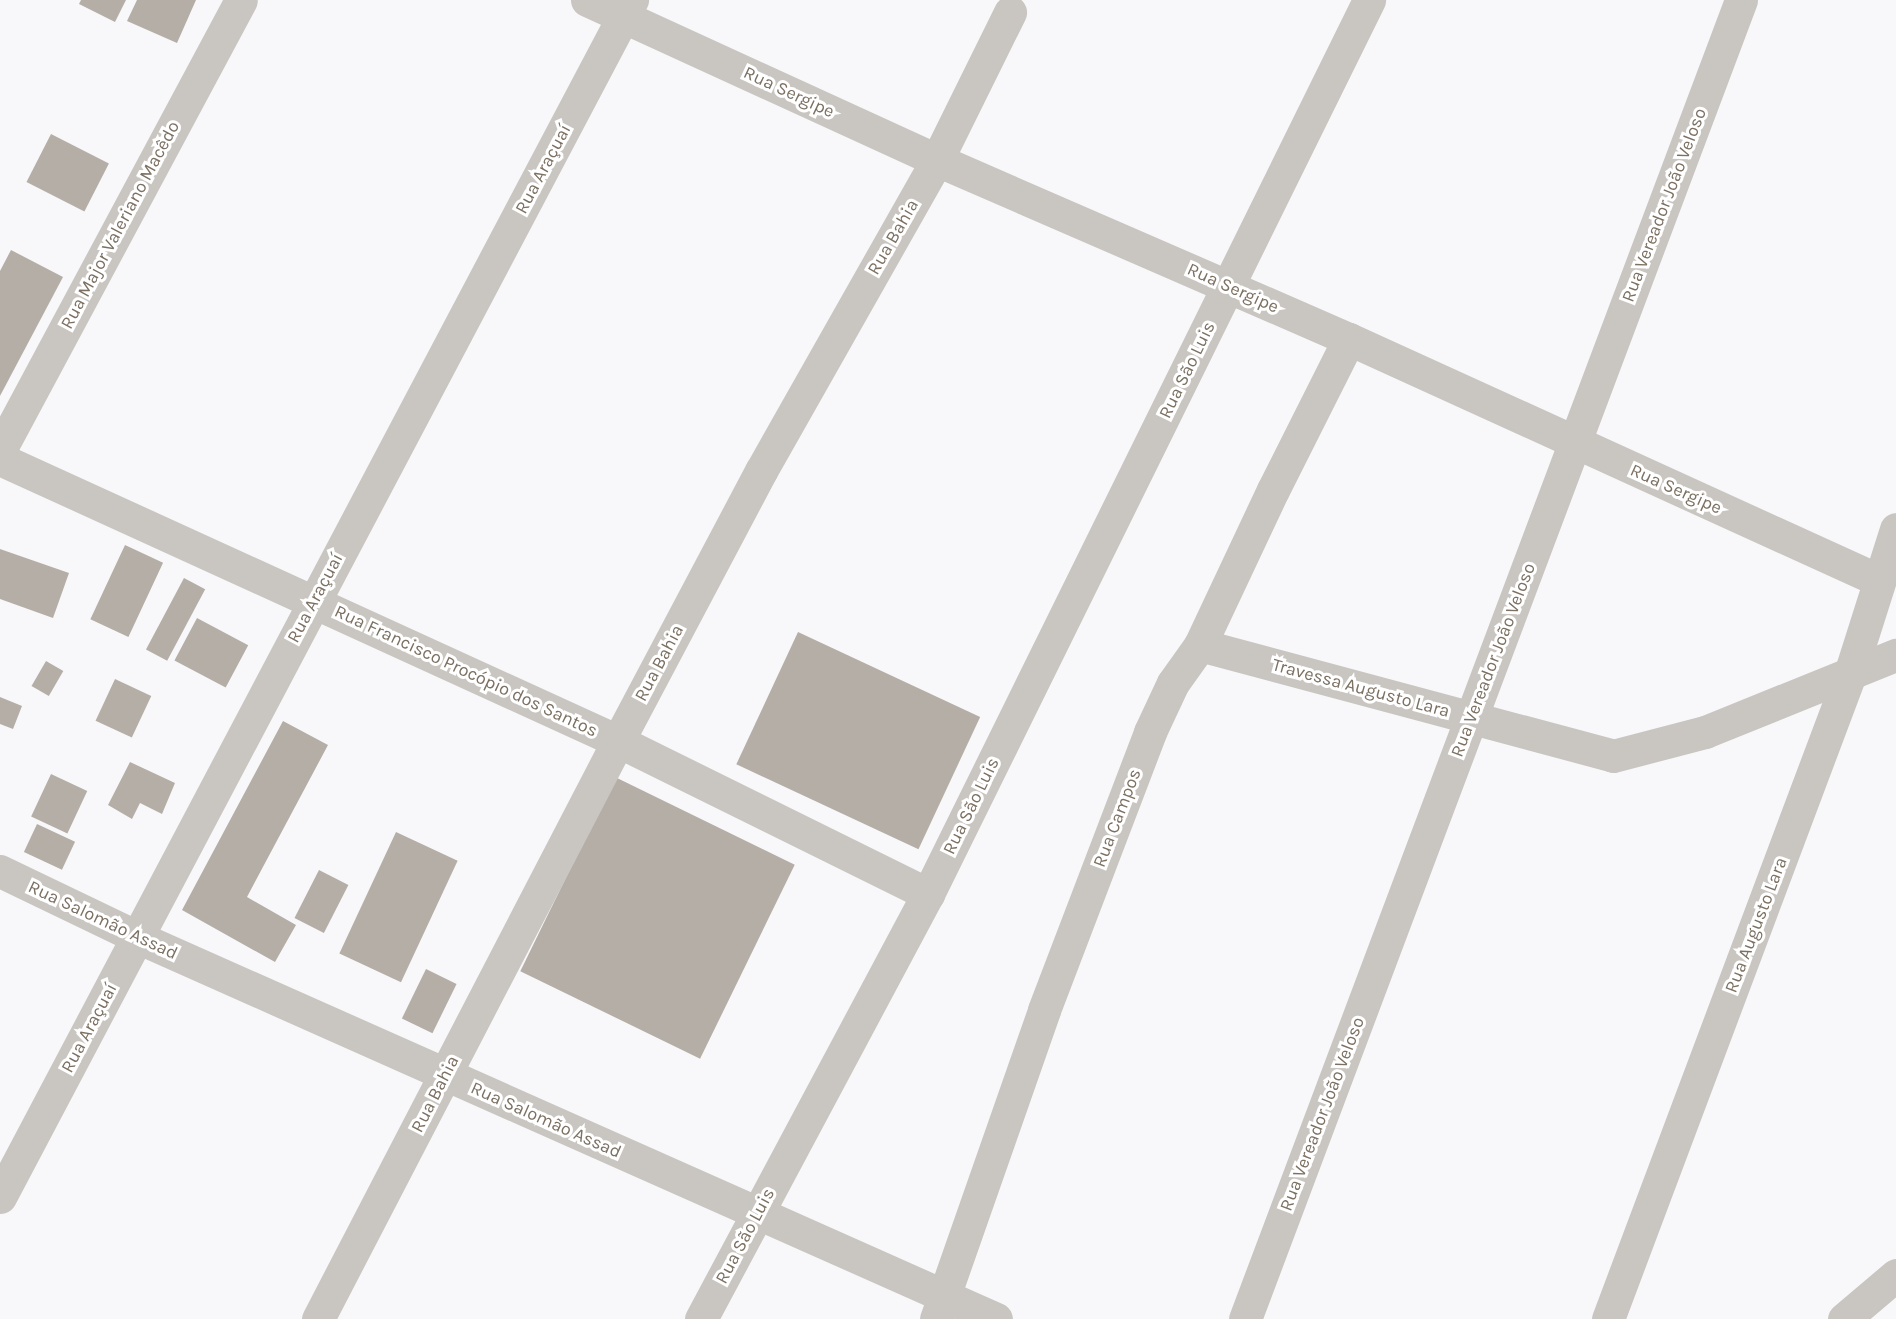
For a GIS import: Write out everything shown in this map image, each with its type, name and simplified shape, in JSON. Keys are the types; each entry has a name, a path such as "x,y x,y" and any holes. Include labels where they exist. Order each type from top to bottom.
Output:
{"street":[{"name":"Rua Major Valeriano Macêdo","path":"0,450 241,0"},
{"name":"Rua Sergipe","path":"587,0 628,8 937,160 1349,339 1878,580"},
{"name":"Rua São Luis","path":"701,1319 928,894 1369,0"},
{"name":"Rua Vereador João Veloso","path":"1245,1319 1741,0"},
{"name":"Rua Araçuaí","path":"0,1197 628,8"},
{"name":"Rua Bahia","path":"318,1319 618,741 767,461 937,160 1010,12"},
{"name":"Rua Campos","path":"939,1307 1044,1010 1150,732 1173,683 1200,645 1273,490 1349,339"},
{"name":"Rua Francisco Procópio dos Santos","path":"0,459 618,741 928,894"},
{"name":"Rua Augusto Lara","path":"1608,1319 1850,674 1896,529"},
{"name":"Travessa Augusto Lara","path":"1200,645 1613,756 1705,732 1896,655"},
{"name":"Rua Salomão Assad","path":"0,872 137,938 757,1213 939,1307 996,1319"},
{"path":"1844,1319 1896,1275"}],"building":[{"path":"81,0 126,0 115,22 79,4"},
{"path":"137,0 196,0 177,43 127,21"},
{"path":"51,134 109,164 84,212 26,182"},
{"path":"11,250 63,277 0,396 0,271"},
{"path":"125,545 163,563 128,637 90,619"},
{"path":"0,549 69,573 53,618 0,599"},
{"path":"184,578 205,589 167,661 146,650"},
{"path":"197,618 248,645 226,688 174,660"},
{"path":"798,632 980,717 918,849 736,764"},
{"path":"46,661 63,671 49,696 32,686"},
{"path":"115,679 151,696 132,738 96,721"},
{"path":"0,697 22,706 13,729 0,724"},
{"path":"283,721 328,745 247,897 296,925 275,962 182,910"},
{"path":"130,762 175,783 162,814 140,803 132,819 108,805"},
{"path":"51,774 87,791 67,834 31,817"},
{"path":"615,777 795,865 700,1059 520,971"},
{"path":"37,824 75,842 62,870 24,852"},
{"path":"396,832 458,861 401,982 339,953"},
{"path":"319,870 348,885 324,933 294,918"},
{"path":"426,969 457,984 432,1033 402,1018"}]}
